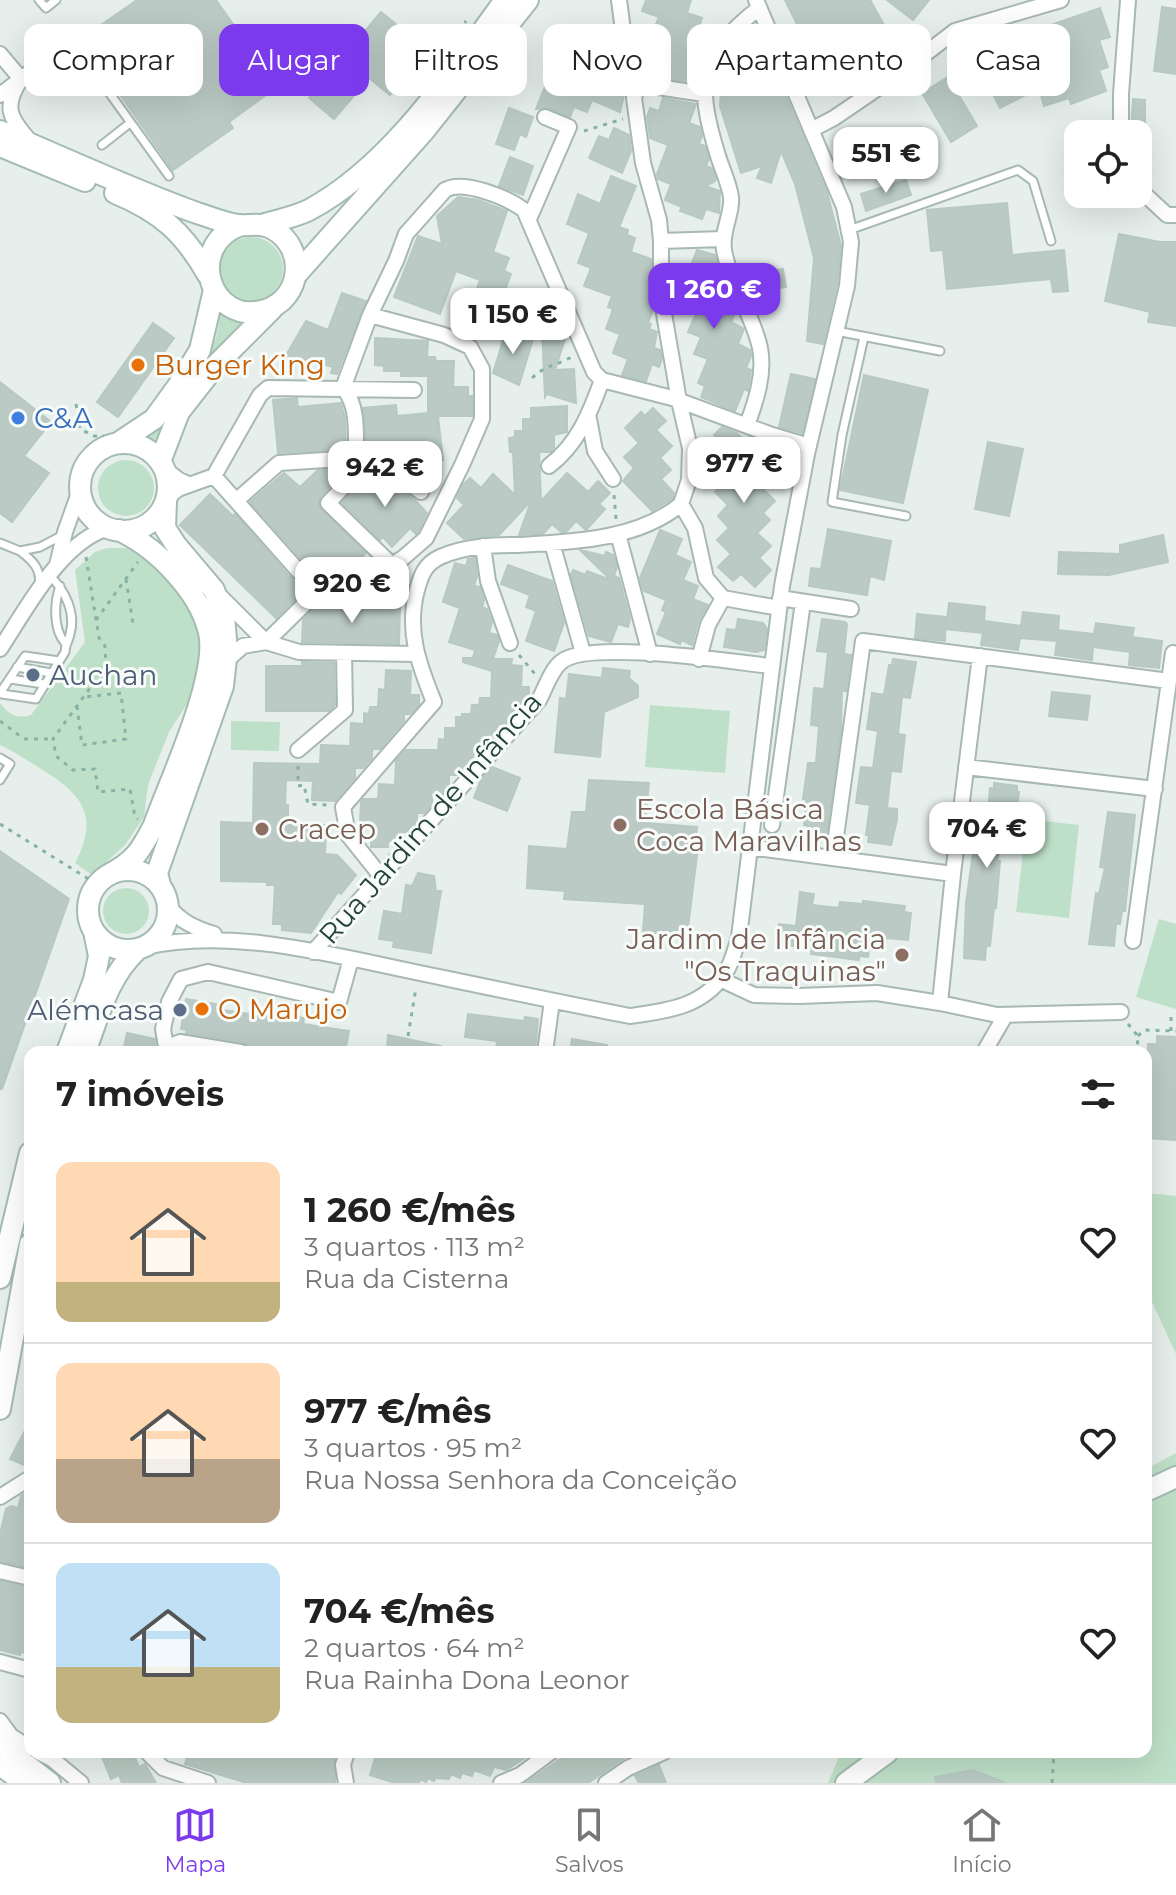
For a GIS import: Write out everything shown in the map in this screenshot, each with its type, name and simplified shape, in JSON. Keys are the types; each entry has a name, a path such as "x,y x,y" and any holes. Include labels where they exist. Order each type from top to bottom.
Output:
{"main road":[{"path":"0,131 178,206 241,225 262,225 306,211 348,186 374,164 427,103 505,0"},
{"path":"295,276 424,131 528,0"},
{"path":"0,146 120,195 157,214 185,239 227,305 240,311 263,311 276,305"},
{"path":"70,1046 83,1015 99,956 88,905 104,879 129,864 154,825 209,671 209,636 201,607 184,583 149,546 89,513 80,490 84,468 100,449 154,419 178,386 200,350 211,283 209,258 224,234 241,225"},
{"path":"163,465 179,412 231,348 290,291 295,276 295,259 290,246 281,235 262,225"},
{"path":"87,1046 113,978 163,930 168,906 157,873 223,686 226,661 224,617 214,590 165,528 168,482 163,465 142,446 115,439"},
{"path":"114,529 133,530 147,524 158,515 166,500"},
{"path":"104,879 123,870 137,871 160,885"},
{"path":"94,931 112,947 141,948"},
{"path":"0,1278 24,1178"},
{"path":"0,1409 24,1277"},
{"path":"1152,1488 1176,1477"},
{"path":"0,1740 50,1783"},
{"path":"846,1783 880,1758"},
{"path":"0,1765 25,1783"}],"street":[{"path":"619,0 622,24"},
{"path":"811,130 903,71 955,31 1061,0"},
{"path":"1121,120 1128,0"},
{"path":"141,948 171,940 233,941 313,952 630,1016 672,1010 703,998 727,972 739,937 780,603 809,446 847,286 851,242 844,207 757,4 737,24"},
{"path":"0,54 21,79"},
{"path":"0,95 24,77"},
{"path":"21,79 10,100 10,113 14,124 33,144"},
{"path":"380,875 348,835 343,807 434,702 411,632 414,601 422,571 439,557 483,546 552,543 618,534 665,518 681,504 689,480 690,448 661,296 659,220 643,163 635,96"},
{"path":"704,96 705,114 732,199 723,239 731,273 760,348 761,379 747,425"},
{"path":"529,219 569,127 545,117"},
{"path":"343,388 370,315 406,234 445,190 453,185 462,185 516,204 524,210 594,372 602,380 679,401 809,446"},
{"path":"1152,201 1167,215 1176,215"},
{"path":"661,241 723,239"},
{"path":"266,642 317,592 352,585 392,565 426,538 482,419 482,369 470,347 444,335 370,315"},
{"path":"549,466 563,455 589,419 602,380"},
{"path":"166,500 188,484 214,476 260,395 268,388 414,390"},
{"path":"343,388 351,396 356,474 328,503 392,565"},
{"path":"589,419 595,451 613,479"},
{"path":"237,500 279,463 355,458 390,470"},
{"path":"163,465 188,484"},
{"path":"214,476 317,592"},
{"path":"56,576 65,532 80,490"},
{"path":"681,504 695,528 706,578 723,598 803,602 851,609"},
{"path":"0,647 78,545 95,532 114,529"},
{"path":"618,534 650,654"},
{"path":"552,543 583,653 650,654 771,666"},
{"path":"483,546 491,592 510,643"},
{"path":"214,590 266,642"},
{"path":"699,659 708,625 723,598"},
{"path":"772,825 803,602"},
{"path":"833,858 863,641 1169,681"},
{"path":"226,661 243,646 266,642 299,652 416,654"},
{"path":"298,750 345,710 344,653"},
{"name":"Rua Jardim de Infância","path":"313,952 539,700 560,663 583,653"},
{"path":"1133,941 1173,653"},
{"path":"940,1003 980,656"},
{"path":"759,762 780,764"},
{"path":"966,767 1155,789"},
{"path":"749,847 953,874"},
{"path":"168,906 175,915 195,928 233,941"},
{"path":"166,1046 163,1029 169,1002 181,979 208,972 339,1002 351,959"},
{"path":"720,979 754,995 877,993 1005,1016 1120,1012"},
{"path":"546,1046 552,1001"},
{"path":"988,1046 1005,1016"},
{"path":"173,1046 180,1042 204,1046"},
{"path":"0,1497 24,1481"},
{"path":"13,1487 24,1489"},
{"path":"0,1571 24,1577"},
{"path":"2,1664 24,1669"},
{"path":"0,1721 11,1736 24,1744"},
{"path":"50,1758 81,1783"},
{"path":"155,1758 163,1768 208,1783"},
{"path":"345,1758 346,1783"},
{"path":"501,1783 520,1775 543,1758"},
{"path":"606,1783 650,1758"}],"lane":[{"path":"39,0 46,8 56,0"},
{"path":"111,96 169,176"},
{"path":"102,145 130,123"},
{"path":"849,230 1018,170 1033,181 1051,241"},
{"path":"836,331 940,351"},
{"path":"864,337 842,435 832,502 906,516"},
{"path":"20,551 56,541 65,532"},
{"path":"0,543 20,551 35,562 40,578 37,595"},
{"path":"56,576 59,635 65,643"},
{"path":"56,576 68,597 71,634 65,643 65,652 36,699 1,694 25,656 59,661"},
{"path":"17,667 51,673"},
{"path":"10,679 44,684"},
{"path":"0,758 10,764 0,780"}],"path":[{"path":"465,24 475,11"},
{"path":"569,127 583,131 613,123 635,108"},
{"path":"532,378 545,366 566,361 584,348"},
{"path":"76,404 80,429 94,436 115,439"},
{"path":"613,479 618,534"},
{"path":"78,545 89,560 96,620 99,638 105,646 106,666 53,739 56,756 73,770 95,769 98,792 130,789 135,817 154,825"},
{"path":"96,620 149,546"},
{"path":"126,579 133,624"},
{"path":"510,643 529,669 548,684"},
{"path":"77,706 82,745 126,739 121,693 84,697"},
{"path":"0,721 24,739 53,739"},
{"path":"298,750 298,786 304,785 308,804 343,807"},
{"path":"0,824 104,879"},
{"path":"408,1036 419,973"},
{"path":"1138,1036 1144,1030 1173,1031 1171,1011"},
{"path":"1120,1012 1138,1036 1137,1046"},
{"path":"1052,1783 1054,1758"}],"green space":[{"path":"251,237 263,239 274,246 281,257 281,281 274,292 263,299 251,301 239,299 228,292 221,281 219,269 221,257 228,246 239,239"},
{"path":"220,312 241,322 253,318 158,447 144,441 182,398 204,366 218,331"},
{"path":"126,460 146,468 154,488 146,508 126,516 106,508 98,488 106,468"},
{"path":"107,548 126,548 139,553 176,589 191,613 199,637 199,670 189,701 169,732 148,785 144,817 125,845 92,875 75,863 86,835 80,802 62,783 0,745 0,703 14,715 31,715 85,642 75,570 95,552"},
{"path":"650,705 730,711 725,773 645,767"},
{"path":"231,721 280,722 279,751 231,750"},
{"path":"1027,819 1079,825 1069,918 1016,912"},
{"path":"126,888 142,895 149,911 142,927 126,934 110,927 103,911 110,895"},
{"path":"1159,919 1176,924 1176,1009 1136,997"},
{"path":"1152,1194 1176,1196 1176,1354 1152,1302"},
{"path":"1176,1453 1176,1783 828,1783 838,1758 1152,1758 1152,1466"}],"building":[{"path":"137,0 216,0 233,24 219,24 219,96 265,96 229,122 233,128 173,170 121,96 203,96 203,24 103,24"},
{"path":"646,0 691,0 687,13 702,18 700,24 687,24 687,81 671,79 671,24 656,24 659,17 642,11"},
{"path":"785,0 870,0 884,24 797,24"},
{"path":"887,0 929,0 913,20"},
{"path":"1162,7 1176,9 1176,74 1154,71"},
{"path":"1100,8 1110,37 1099,40 1108,67 1099,70 1106,91 1071,104 1069,98 1044,106 1041,96 1070,96 1070,24 1054,24"},
{"path":"381,12 396,24 385,24 385,91 369,78 369,26"},
{"path":"947,78 947,96 959,96 977,126 951,142 924,96 931,96 931,87"},
{"path":"543,92 543,96 624,96 620,112 592,100 587,112 574,107 570,117 548,108 536,109"},
{"path":"311,96 354,96 334,119 309,98"},
{"path":"721,96 786,96 827,192 841,246 837,284 823,344 807,341 814,258 795,184 781,151 771,183 757,178 762,166 741,173 720,106"},
{"path":"994,96 1023,96 1000,108"},
{"path":"663,98 696,104 689,123 700,127 702,136 699,144 705,146 709,159 706,166 712,168 716,179 705,186 720,191 719,213 706,209 702,219 680,211 682,207 665,200 671,184 658,179 657,174 668,145 650,138 647,117 650,108 659,111"},
{"path":"1133,99 1145,100 1145,120 1132,120"},
{"path":"509,108 533,117 526,137 520,134 514,150 496,144"},
{"path":"614,128 629,135 631,151 622,173 589,158 599,136 609,140"},
{"path":"510,157 533,166 523,195 499,186"},
{"path":"611,176 636,186 619,227 628,230 627,235 635,238 631,252 651,259 653,310 648,323 651,324 649,329 657,332 654,348 660,350 662,359 659,367 652,364 646,381 622,375 628,359 613,353 620,334 606,329 613,309 608,307 612,296 584,286 591,268 578,263 589,233 567,224 578,194 600,204"},
{"path":"906,180 911,195 866,211 861,194"},
{"path":"458,197 478,200 507,211 493,252 509,258 504,271 511,274 493,323 468,314 480,280 456,271 440,314 394,297 418,236 442,244 437,216"},
{"path":"1007,203 1012,255 1064,250 1068,291 1053,292 1051,279 947,289 943,250 931,251 927,210"},
{"path":"1119,234 1176,242 1176,326 1148,322 1150,312 1105,301"},
{"path":"697,250 715,255 719,269 716,276 722,278 726,290 722,300 727,302 725,306 736,311 731,322 744,329 738,344 750,350 746,368 751,370 748,391 744,389 735,411 701,397 705,386 698,383 708,359 694,354 701,337 688,332 696,314 680,308 687,290 671,283 671,266 689,270"},
{"path":"783,269 786,287 761,291 758,273"},
{"path":"342,293 366,301 337,374 331,373 333,367 285,357 306,321 328,330"},
{"path":"549,308 557,311 560,318 558,324 563,325 565,330 555,370 574,369 576,403 547,394 545,397 542,329"},
{"path":"153,323 174,338 118,417 97,402"},
{"path":"507,328 534,336 519,385 493,373"},
{"path":"375,338 428,341 427,357 435,357 436,361 454,361 453,387 468,387 468,396 472,396 472,416 438,416 443,460 430,457 391,460 366,450 363,408 396,405 397,416 428,413 428,376 401,376 401,371 384,371 384,366 375,365"},
{"path":"791,374 815,379 802,433 779,427"},
{"path":"864,375 928,390 903,503 840,490"},
{"path":"0,382 51,422 24,456 49,473 12,522 0,513"},
{"path":"297,398 298,407 341,403 346,449 278,453 273,400"},
{"path":"567,406 567,432 554,435 551,452 539,452 541,501 567,473 588,492 598,481 610,493 599,504 605,509 586,530 576,521 566,532 561,532 552,524 543,534 519,535 531,501 499,535 464,539 447,523 464,505 457,498 463,485 470,478 481,488 493,474 515,495 513,452 510,452 509,438 515,437 515,431 523,431 523,419 531,419 531,408"},
{"path":"653,408 666,421 656,430 672,446 660,458 671,470 661,479 674,493 673,498 652,511 623,481 634,468 624,457 639,443 625,428 641,412 645,416"},
{"path":"722,427 737,433 746,442 750,437 760,441 779,460 768,471 774,476 762,488 775,501 763,513 770,520 757,533 771,546 759,558 771,570 755,587 741,574 733,581 718,567 731,554 717,540 729,528 718,516 728,505 715,492 725,482 712,468 730,450 714,435"},
{"path":"988,442 1023,449 1009,516 975,509"},
{"path":"337,469 342,474 320,497 319,506 366,553 341,577 321,581 250,502 284,473 300,487 318,470"},
{"path":"370,474 385,479 415,500 427,513 416,534 410,528 392,547 383,537 380,540 342,503"},
{"path":"210,494 233,516 235,514 303,592 276,618 180,525"},
{"path":"828,529 891,541 884,580 870,576 867,595 809,586 811,568 821,569"},
{"path":"660,530 682,539 675,555 691,562 683,580 698,586 693,599 708,605 698,622 692,645 681,640 680,644 657,634 666,612 662,610 666,600 644,591 640,578"},
{"path":"1163,535 1168,562 1109,575 1058,574 1059,552 1120,554 1120,545"},
{"path":"580,550 613,555 617,567 614,576 619,578 630,619 628,627 618,624 611,642 589,636 571,575 573,570 586,575 587,571 611,580"},
{"path":"475,558 477,576 474,586 480,587 484,600 482,607 487,609 492,622 489,633 497,635 499,641 493,659 512,659 511,665 522,666 521,687 529,687 529,696 521,705 514,705 514,713 504,724 498,724 498,731 487,743 482,742 482,748 458,775 449,775 449,786 440,796 432,795 432,805 424,813 417,813 417,821 407,832 401,832 398,842 388,841 388,847 371,847 372,822 360,822 363,799 378,799 379,784 395,785 396,761 406,750 438,750 439,739 445,740 445,728 456,728 456,717 471,714 472,705 479,705 480,698 491,698 492,671 463,662 463,658 473,658 475,650 449,642 460,608 443,602 455,563 466,566 468,559"},
{"path":"508,565 552,581 564,623 554,651 526,641 536,611 526,607 530,595 501,584"},
{"path":"949,603 985,607 984,624 985,621 1021,626 1023,612 1059,616 1058,630 1094,634 1096,623 1134,628 1132,637 1162,641 1159,668 1129,665 1130,652 1093,647 1092,660 1055,655 1057,641 1020,638 1018,650 981,645 983,633 946,629"},
{"path":"318,605 400,607 399,644 302,642 303,620"},
{"path":"917,614 946,617 945,641 915,638"},
{"path":"738,619 763,623 767,629 764,650 756,652 724,647 727,629 736,630"},
{"path":"822,619 847,624 844,654 851,655 846,691 842,691 841,729 826,838 806,836 806,799 803,799 808,763 816,763 819,726 811,725 814,688 824,689 828,652 817,651"},
{"path":"893,659 916,662 910,698 902,697 898,734 905,735 901,772 891,771 887,808 897,809 897,820 891,845 868,842 870,805 856,803 861,767 873,768 878,731 867,729 872,693 884,695 889,665 892,665"},
{"path":"302,662 334,663 335,705 329,711 266,711 266,666 302,666"},
{"path":"603,668 630,671 629,678 638,686 638,697 604,712 600,757 555,752 560,698 566,699 569,674 602,678"},
{"path":"386,670 411,671 410,695 419,695 419,705 410,714 404,714 404,721 380,749 372,749 372,758 363,768 355,768 355,778 335,801 312,800 313,781 286,780 288,817 295,825 326,825 325,854 337,855 356,875 341,894 338,892 311,933 282,930 282,924 273,924 275,885 267,885 267,882 221,881 221,822 253,823 254,763 320,764 321,745 350,746 351,723 364,724 364,713 369,714 370,707 378,707 379,689 385,690"},
{"path":"1052,692 1090,696 1087,720 1049,716"},
{"path":"492,767 520,778 507,811 474,798 481,779"},
{"path":"589,780 649,783 645,823 697,827 695,847 698,847 687,936 643,932 645,904 564,899 565,891 527,888 529,846 567,849 572,812 586,812"},
{"path":"994,783 1017,786 1016,815 1009,815 997,861 1000,861 996,908 985,960 964,958 966,903 978,817 982,818 982,811 988,812 990,788 994,789"},
{"path":"1108,812 1135,815 1125,911 1122,911 1120,924 1116,924 1114,946 1089,944 1096,893 1099,894 1105,868 1100,867"},
{"path":"0,851 69,899 2,1089 0,1089"},
{"path":"418,873 434,876 436,891 441,891 431,953 393,947 394,941 379,939 384,911 402,914 406,885 412,886"},
{"path":"800,892 814,894 812,905 839,908 840,902 863,904 863,901 905,906 904,912 911,913 908,940 886,938 884,950 869,949 868,957 859,956 859,960 811,954 812,948 777,944 779,924 796,926"},
{"path":"186,999 216,1004 215,1009 273,1017 274,1013 304,1018 303,1024 349,1031 346,1046 248,1046 243,1042 186,1033 187,1030 181,1029"},
{"path":"468,1014 524,1021 525,1017 538,1019 536,1046 497,1046 497,1041 465,1037"},
{"path":"127,1033 155,1039 156,1046 124,1046"},
{"path":"388,1035 441,1046 387,1046"},
{"path":"1157,1036 1176,1037 1176,1140 1152,1138 1152,1046 1148,1044 1157,1044"},
{"path":"572,1039 607,1045 607,1046 571,1046"},
{"path":"24,1432 24,1465 10,1459"},
{"path":"24,1494 24,1567 0,1561 0,1534 6,1509 11,1506 18,1508"},
{"path":"0,1581 24,1587 24,1653 20,1655 0,1650"},
{"path":"102,1758 135,1758 139,1767 145,1764 156,1783 122,1783 119,1775 111,1779"},
{"path":"187,1758 333,1758 335,1783 247,1783 185,1764"},
{"path":"375,1758 525,1758 506,1770 494,1767 490,1776 474,1770 472,1776 462,1773 460,1778 451,1774 449,1779 435,1778 434,1781 428,1778 426,1782 420,1779 419,1783 395,1783 370,1775"},
{"path":"561,1758 624,1758 588,1783 526,1783"},
{"path":"659,1765 666,1783 639,1783 635,1776"},
{"path":"973,1770 1006,1783 936,1783 935,1777"}],"place":[{"name":"Burger King","path":"138,365"},
{"name":"C&A","path":"18,418"},
{"name":"Auchan","path":"33,675"},
{"name":"Escola Básica Coca Maravilhas","path":"620,825"},
{"name":"Cracep","path":"262,829"},
{"name":"Jardim de Infância \"Os Traquinas\"","path":"902,955"},
{"name":"O Marujo","path":"202,1009"},
{"name":"Alémcasa","path":"180,1010"}]}
